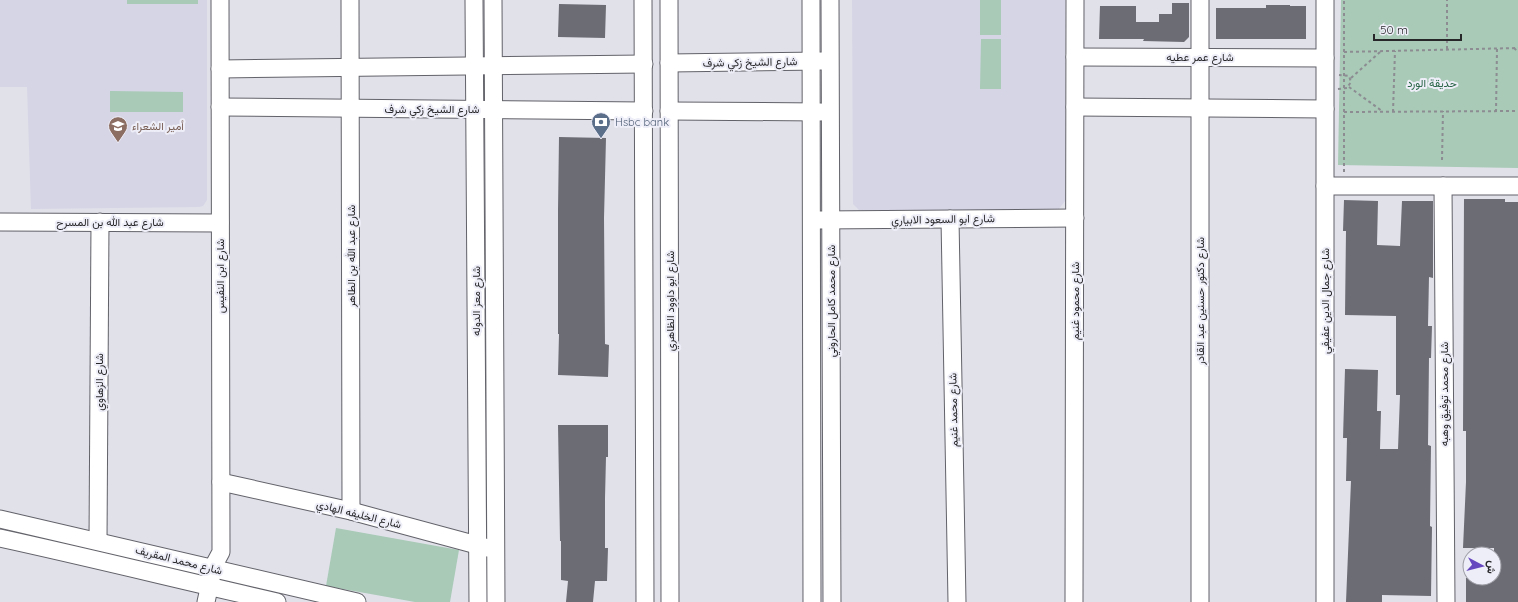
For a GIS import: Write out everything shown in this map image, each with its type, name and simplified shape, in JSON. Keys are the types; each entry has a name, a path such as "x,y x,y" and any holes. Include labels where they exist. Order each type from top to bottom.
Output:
{"street":[{"name":"شارع ابن النفيس","path":"207,595 213,569 221,552 220,0"},
{"name":"شارع عبد الله بن الطاهر","path":"350,0 351,511"},
{"name":"شارع معز الدوله","path":"474,0 478,602"},
{"name":"شارع معز الدوله","path":"493,0 496,602"},
{"path":"644,0 644,602"},
{"name":"شارع ابو داوود الظاهري","path":"669,0 671,463 670,602"},
{"name":"شارع محمد كامل الحاروني","path":"811,0 812,602"},
{"name":"شارع محمد كامل الحاروني","path":"830,0 832,602"},
{"name":"شارع محمود غنيم","path":"1074,602 1075,0"},
{"name":"شارع دكتور حسنين عبد القادر","path":"1200,0 1200,602"},
{"name":"شارع جمال الدين عفيفي","path":"1325,0 1325,602"},
{"name":"شارع عمر عطيه","path":"1075,57 1325,58"},
{"name":"شارع الشيخ زكي شرف","path":"669,63 830,61"},
{"path":"220,69 644,64"},
{"name":"شارع الشيخ زكي شرف","path":"220,107 644,110"},
{"path":"1075,107 1325,109"},
{"path":"669,111 830,112"},
{"path":"1325,186 1518,186"},
{"name":"شارع محمد توفيق وهبه","path":"1443,186 1446,602"},
{"name":"شارع ابو السعود الابياري","path":"811,220 1075,218"},
{"name":"شارع محمد غنيم","path":"950,219 957,602"},
{"name":"شارع عبد الله بن المسرح","path":"0,222 220,223"},
{"name":"شارع الزهاوي","path":"100,222 101,541"},
{"path":"645,462 671,463"},
{"name":"شارع الخليفه الهادي","path":"221,482 351,511 496,550"},
{"name":"شارع محمد المقريف","path":"0,519 101,541 213,569 357,602"},
{"name":"شارع محمد المقريف","path":"0,538 107,562 207,595 277,602"},
{"path":"91,558 101,541"},
{"path":"101,541 107,562"},
{"path":"221,552 230,561 235,573 230,597"}],"path":[{"path":"1344,0 1344,187"},
{"path":"1447,0 1447,49"},
{"path":"1514,48 1518,52"},
{"path":"1344,52 1518,48"},
{"path":"1496,112 1497,49"},
{"path":"1393,112 1395,50"},
{"path":"1350,78 1381,51"},
{"path":"1349,87 1384,112"},
{"path":"1344,112 1518,111"},
{"path":"1442,160 1443,112"}],"shaded area":[{"path":"0,0 207,0 207,200 203,206 31,209 27,87 0,87"},
{"path":"852,0 1065,0 1065,201 1058,210 859,210 853,204"}],"green space":[{"path":"127,0 198,0 198,4 127,4"},
{"path":"980,0 1001,0 1001,35 980,35"},
{"name":"حديقة الورد","path":"1341,0 1518,0 1518,168 1338,165"},
{"path":"981,39 1001,39 1001,89 980,89"},
{"path":"110,91 183,92 183,112 110,112"},
{"path":"336,528 459,550 450,602 415,602 326,586"}],"building":[{"path":"1172,3 1189,3 1189,37 1184,42 1143,41 1144,39 1099,39 1100,6 1136,6 1136,22 1159,22 1159,14 1172,14"},
{"path":"559,4 606,5 605,38 558,37"},
{"path":"1266,5 1306,6 1306,39 1216,39 1216,8 1266,8"},
{"path":"559,137 606,138 604,218 605,344 609,345 608,377 558,375"},
{"path":"1464,199 1505,199 1505,202 1518,202 1518,602 1466,602 1466,586 1502,586 1502,546 1463,546 1466,482 1466,431 1463,431"},
{"path":"1344,200 1378,201 1377,245 1400,246 1402,201 1433,201 1433,278 1429,277 1428,326 1432,326 1431,358 1429,358 1428,445 1431,446 1431,596 1382,595 1382,602 1346,602 1351,481 1346,481 1347,438 1343,438 1345,369 1378,370 1377,411 1381,411 1380,449 1398,449 1400,395 1396,395 1396,316 1345,315 1346,231 1343,231"},
{"path":"558,425 608,425 608,457 606,457 605,498 605,548 608,548 607,581 595,581 593,602 566,602 568,581 561,580"}],"place":[{"name":"Hsbc bank","path":"601,139"},
{"name":"أمير الشعراء","path":"118,143"}]}
